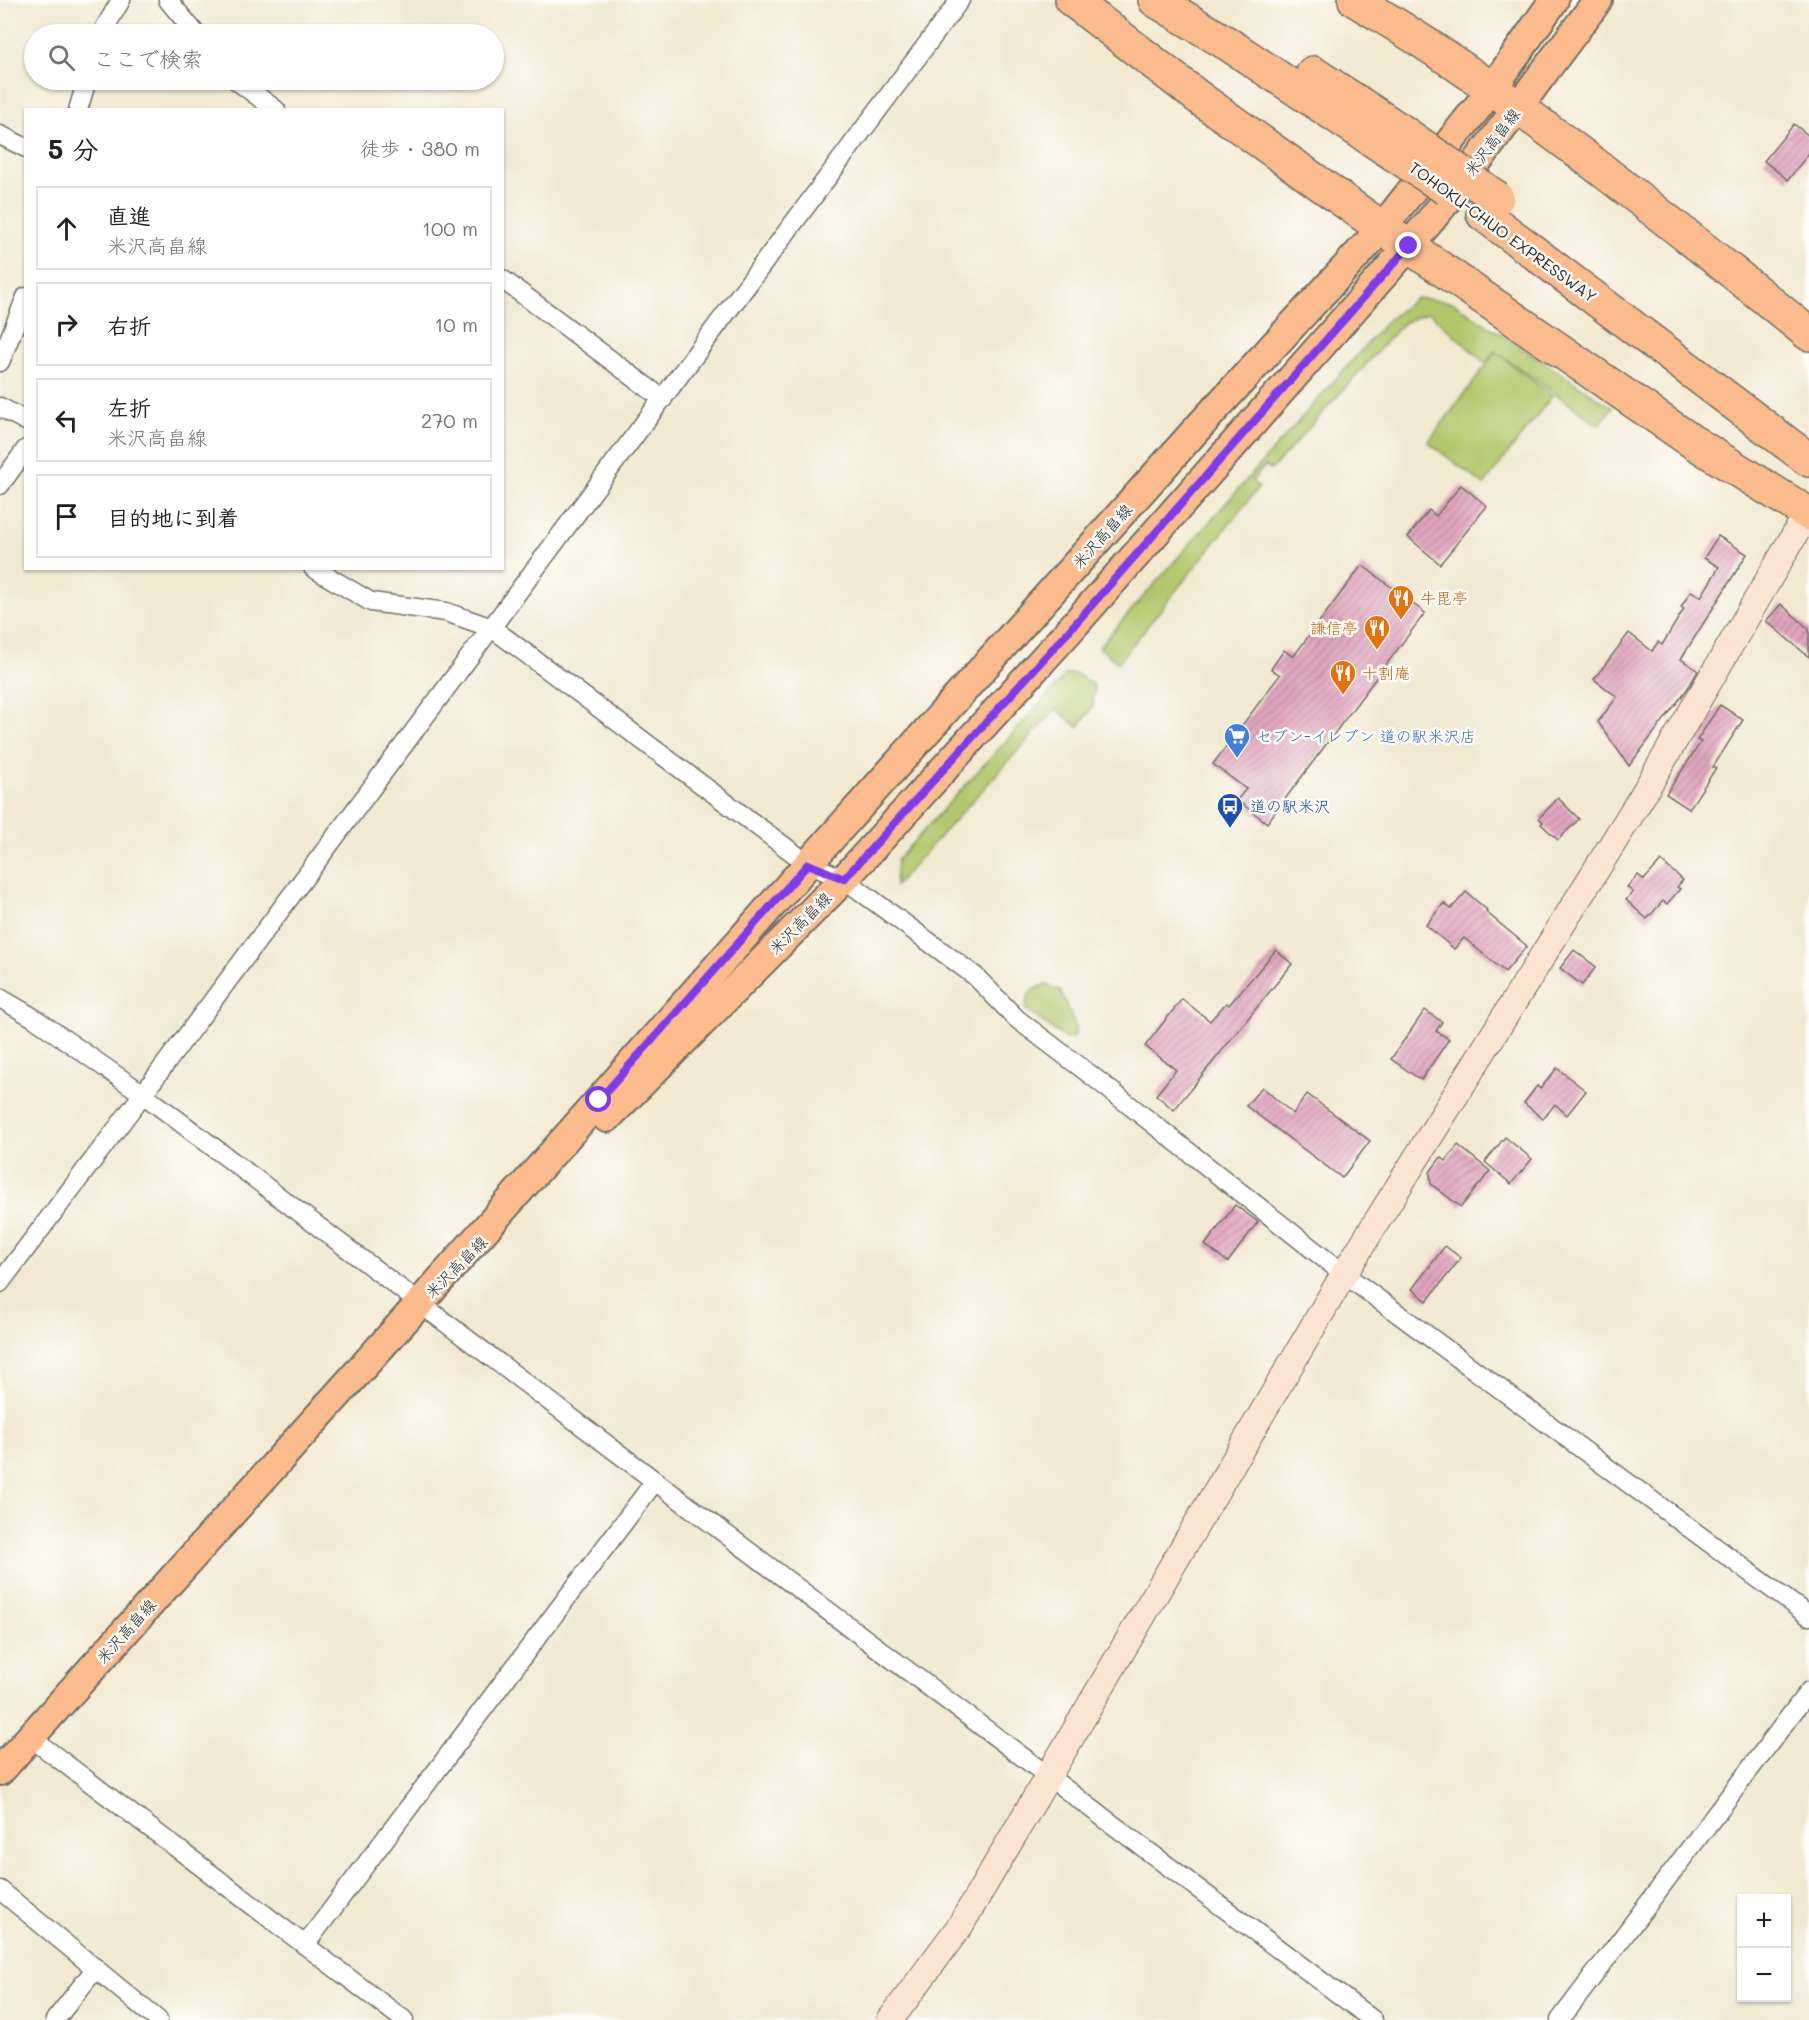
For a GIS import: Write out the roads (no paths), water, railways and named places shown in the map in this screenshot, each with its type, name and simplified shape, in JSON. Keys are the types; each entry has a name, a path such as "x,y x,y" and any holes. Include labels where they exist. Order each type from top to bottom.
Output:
{"highway":[{"path":"1072,0 1202,100 1382,228 1693,442 1803,522"},
{"name":"TOHOKU-CHUO EXPRESSWAY","path":"1155,0 1393,140"},
{"name":"TOHOKU-CHUO EXPRESSWAY","path":"1197,0 1809,432"},
{"path":"1355,0 1398,25 1519,107 1718,258 1809,334"},
{"name":"TOHOKU-CHUO EXPRESSWAY","path":"1490,206 1809,460"}],"main road":[{"name":"米沢高畠線","path":"0,1771 420,1303 1195,431 1382,228 1492,89 1554,0"},
{"name":"米沢高畠線","path":"420,1303 844,879 1067,633 1409,246 1459,186 1598,0"}],"street":[{"path":"107,24 121,0"},
{"path":"168,0 188,24"},
{"path":"0,1282 492,628 960,0"},
{"path":"79,108 84,90"},
{"path":"249,90 273,108"},
{"path":"0,135 24,147"},
{"path":"504,280 663,399"},
{"path":"0,362 22,317"},
{"path":"0,407 24,420"},
{"path":"0,485 24,451"},
{"path":"890,2020 960,1926 1344,1274 1641,798 1803,522"},
{"path":"316,570 371,602 446,612 492,628 808,864 844,879 975,976 1017,1019 1344,1274 1809,1616"},
{"path":"0,998 34,1018 143,1094 1373,2020"},
{"path":"304,1945 655,1481"},
{"path":"1560,2020 1809,1691"},
{"path":"30,1737 404,2020"},
{"path":"0,1890 158,2020"},
{"path":"55,2020 96,1968"}],"place":[{"name":"牛毘亭","path":"1401,621"},
{"name":"謙信亭","path":"1377,651"},
{"name":"十割庵","path":"1343,696"},
{"name":"セブン-イレブン 道の駅米沢店","path":"1237,759"},
{"name":"道の駅米沢","path":"1230,829"}]}
